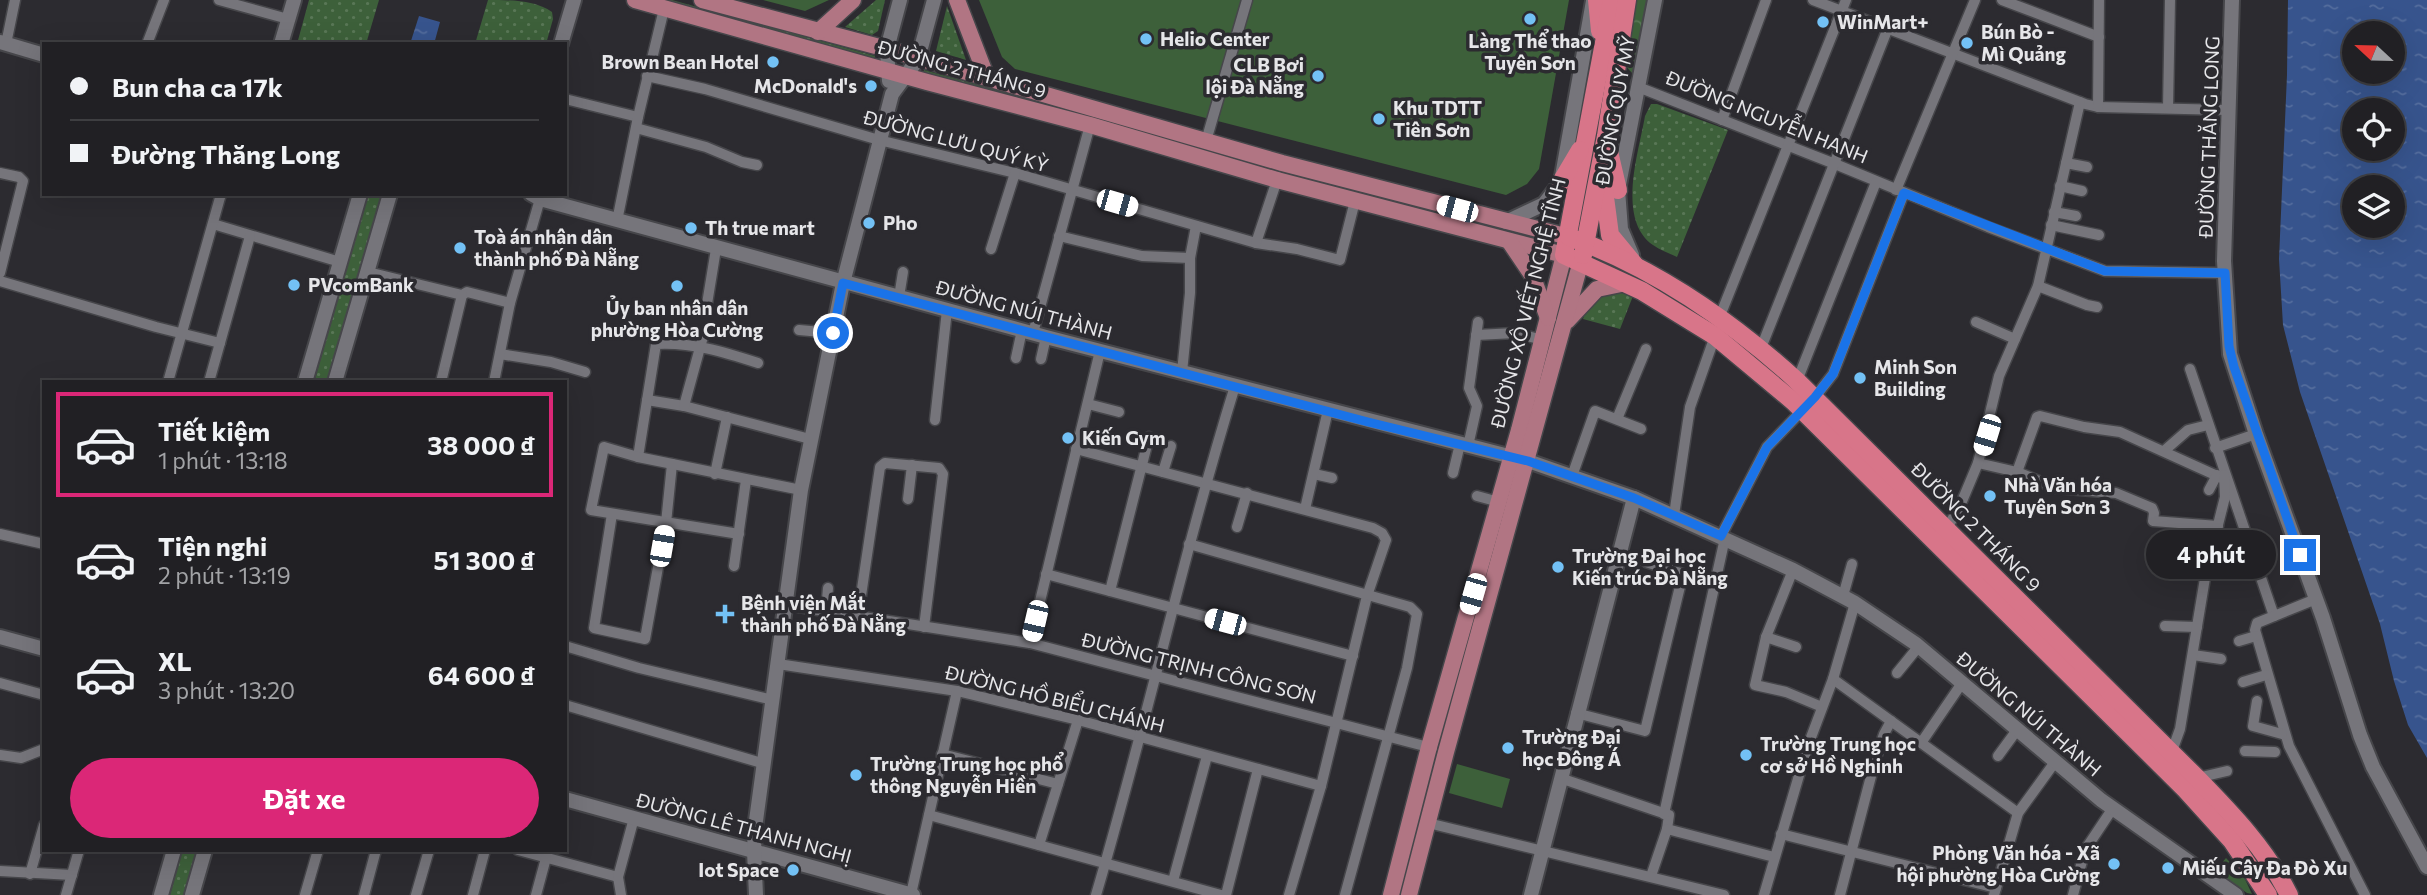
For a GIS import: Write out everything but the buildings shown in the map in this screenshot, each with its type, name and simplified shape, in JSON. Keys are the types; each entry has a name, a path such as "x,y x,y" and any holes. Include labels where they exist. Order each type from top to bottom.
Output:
{"highway":[{"path":"1595,0 1602,53"},
{"name":"ĐƯỜNG XÔ VIẾT NGHỆ TĨNH","path":"1577,240 1587,138 1612,0"},
{"name":"ĐƯỜNG XÔ VIẾT NGHỆ TĨNH","path":"1573,258 1606,136 1627,0"},
{"path":"1606,136 1618,190"},
{"path":"1561,182 1587,138"},
{"path":"1600,164 1610,235 1636,267"},
{"name":"ĐƯỜNG 2 THÁNG 9","path":"1577,240 1636,267 1720,316 1797,381 1809,403 2189,794 2232,841 2268,895"},
{"name":"ĐƯỜNG 2 THÁNG 9","path":"1573,258 1626,283 1715,336 1809,403 1947,528 2172,751 2246,829 2276,870 2289,895"}],"main road":[{"name":"ĐƯỜNG 2 THÁNG 9","path":"635,0 1090,125 1277,180 1573,258"},
{"name":"ĐƯỜNG 2 THÁNG 9","path":"702,0 887,49 1282,163 1577,240"},
{"path":"818,32 853,0"},
{"path":"957,0 987,78"},
{"path":"1509,241 1532,275 1548,318"},
{"name":"ĐƯỜNG XÔ VIẾT NGHỆ TĨNH","path":"1391,895 1429,747 1548,318 1573,258"},
{"name":"ĐƯỜNG XÔ VIẾT NGHỆ TĨNH","path":"1409,895 1565,323 1573,258"},
{"path":"1565,323 1597,289 1626,283"}],"street":[{"path":"15,0 3,43 42,54"},
{"path":"148,42 164,0"},
{"path":"219,0 288,19"},
{"path":"282,42 294,0"},
{"path":"562,42 574,0"},
{"path":"756,895 754,850 801,490 843,283 891,94 887,49 900,0"},
{"path":"891,94 918,59 934,0"},
{"path":"1206,141 1247,0"},
{"path":"1506,222 1544,204 1561,182 1595,0"},
{"name":"ĐƯỜNG QUY MỸ","path":"1636,267 1621,229 1618,190 1655,0"},
{"path":"1722,120 1766,0"},
{"path":"1813,0 1844,5 1888,28 2098,107 2228,110"},
{"path":"1664,814 1723,537 1761,457 1833,374 1975,0"},
{"path":"2002,0 2099,37"},
{"path":"2098,107 2099,0"},
{"path":"2168,108 2170,0"},
{"name":"ĐƯỜNG THĂNG LONG","path":"2232,0 2225,273 2230,354 2316,599 2360,735 2373,767 2427,867"},
{"path":"1720,316 1844,5"},
{"path":"617,221 664,9"},
{"path":"1761,348 1888,28"},
{"name":"ĐƯỜNG LƯU QUÝ KỲ","path":"647,76 705,89 879,140 1015,173 1256,243 1297,249 1340,260 1355,201"},
{"name":"ĐƯỜNG NGUYỄN HANH","path":"1614,79 2105,271 2225,273"},
{"path":"567,100 706,146 733,159 757,165"},
{"path":"1947,528 1960,506 1978,463 1999,376 2038,286 2080,102"},
{"path":"1016,358 1034,334 1090,125"},
{"path":"1256,243 1282,163"},
{"path":"2066,163 2087,167"},
{"path":"0,173 19,177 23,181 0,273"},
{"path":"990,249 1015,173"},
{"path":"1797,381 1876,182"},
{"path":"2060,186 2082,191"},
{"path":"170,380 220,196"},
{"path":"306,380 359,196"},
{"path":"336,380 389,196"},
{"path":"494,380 535,197"},
{"name":"ĐƯỜNG NÚI THÀNH","path":"535,197 716,249 1034,334 1528,461 1634,498 1793,570 1849,600 1919,646 2054,762 2233,894"},
{"path":"2054,212 2076,216"},
{"path":"213,224 340,262"},
{"path":"2051,225 2099,235"},
{"path":"1182,372 1190,293 1190,258 1196,226"},
{"path":"210,380 250,236"},
{"path":"1059,236 1142,256 1190,258"},
{"path":"706,310 716,249"},
{"path":"368,272 462,295 467,292 510,303"},
{"path":"899,297 903,272"},
{"path":"0,281 220,343"},
{"path":"2038,286 2097,307"},
{"path":"441,380 462,295"},
{"path":"935,420 947,310"},
{"path":"1453,473 1477,406 1469,388 1478,322"},
{"path":"1976,322 2015,339"},
{"path":"800,330 833,333"},
{"path":"684,406 704,333"},
{"path":"1476,335 1515,333 1543,340"},
{"path":"1034,334 1041,359"},
{"path":"1674,515 1690,407 1715,336"},
{"path":"638,457 656,344 700,346 758,363"},
{"path":"1617,419 1646,349"},
{"path":"1030,643 1100,351"},
{"path":"500,354 551,362 585,372"},
{"path":"2172,751 2180,729 2206,572 2225,497 2215,448 2190,369"},
{"path":"1096,895 1174,609 1205,482 1235,386"},
{"path":"647,401 684,406 810,439"},
{"path":"1088,404 1119,412"},
{"path":"1305,509 1328,410"},
{"path":"1572,476 1595,411 1641,429"},
{"path":"2017,472 2034,425 2040,416 2084,427 2120,432 2222,476 2274,616"},
{"path":"715,474 727,417"},
{"path":"2164,451 2188,430 2208,425"},
{"path":"2215,448 2256,434"},
{"path":"1110,591 1149,437"},
{"path":"1164,472 1171,446"},
{"path":"739,534 590,510 604,447 715,474 801,490"},
{"path":"1076,449 1247,493 1382,533 1385,540 1367,596 1321,786 1289,895"},
{"path":"858,615 880,467 885,463 939,468 943,474 925,627"},
{"path":"1978,463 2017,472 2056,488 2116,493 2152,509 2153,522 2218,526"},
{"path":"612,514 594,628 645,639 666,523 672,464"},
{"path":"908,499 912,465"},
{"path":"1314,474 1332,478"},
{"path":"2210,490 2222,476"},
{"path":"734,566 746,480"},
{"path":"1237,527 1247,493"},
{"path":"1477,496 1499,502"},
{"path":"1531,895 1576,713 1634,498"},
{"path":"0,534 42,544"},
{"path":"2215,538 2250,549"},
{"path":"1189,544 1410,607 1417,614 1407,668 1345,895"},
{"path":"1576,713 1645,731 1683,574 1618,553"},
{"path":"1763,895 1807,748 1833,679 1849,600 1852,564"},
{"path":"1793,570 1766,638 1755,685 1786,692 1822,707"},
{"path":"1046,575 1353,656"},
{"path":"826,611 828,588"},
{"path":"2316,599 2256,625 2256,636 2289,746 2365,895"},
{"name":"ĐƯỜNG TRỊNH CÔNG SƠN","path":"786,606 1030,643 1446,752"},
{"path":"2165,626 2197,628"},
{"path":"2239,641 2256,636"},
{"path":"0,637 42,648"},
{"path":"1766,638 1796,647"},
{"path":"1897,673 1919,646"},
{"path":"567,647 639,668 774,700"},
{"path":"2193,655 2221,659"},
{"name":"ĐƯỜNG HỒ BIỂU CHÁNH","path":"778,664 957,691 1078,720 1321,786"},
{"path":"2243,682 2266,674"},
{"path":"1833,679 2018,813"},
{"path":"0,683 42,694"},
{"path":"1921,743 1962,683"},
{"path":"912,895 957,691"},
{"path":"2258,701 2253,726 2282,734"},
{"path":"567,706 765,764"},
{"path":"1039,845 1078,720"},
{"path":"1840,895 1875,761 1891,721"},
{"path":"1998,756 2017,730"},
{"path":"0,755 21,758 42,750"},
{"path":"2245,751 2275,752"},
{"path":"942,754 1058,783"},
{"path":"1174,881 1207,756"},
{"path":"1781,834 1995,892 2018,813 2054,762"},
{"path":"929,815 1224,895 1258,769"},
{"path":"2197,778 2227,771"},
{"path":"1560,778 1669,815 1667,830 1651,876"},
{"name":"ĐƯỜNG LÊ THANH NGHỊ","path":"567,800 912,895"},
{"path":"2073,895 2085,850 2113,808"},
{"path":"621,895 618,877 634,818"},
{"path":"1428,823 1724,895"},
{"path":"1667,830 1774,857"},
{"path":"30,874 42,832"},
{"path":"66,895 78,852"},
{"path":"162,895 173,852"},
{"path":"192,895 204,852"},
{"path":"305,895 317,852"},
{"path":"364,895 375,852"},
{"path":"416,895 428,852"},
{"path":"473,895 484,852"},
{"path":"525,852 618,877"},
{"path":"536,895 546,858"},
{"path":"0,871 72,875"}],"green space":[{"path":"309,0 379,0 367,42 298,42"},
{"path":"488,0 530,3 552,12 553,19 547,42 476,42"},
{"path":"662,0 672,0 875,56 874,60"},
{"path":"763,0 829,0 805,11"},
{"path":"876,0 885,0 878,31 872,35 845,27"},
{"name":"Khu TDTT Tiên Sơn","path":"979,0 1569,0 1539,169 1527,184 1506,195 1015,69 1002,57"},
{"path":"1637,0 1648,0 1635,77 1626,66"},
{"path":"947,6 966,60 936,51"},
{"path":"924,70 1218,151 1218,154 923,73"},
{"path":"1651,104 1728,130 1677,257 1653,245 1642,233 1635,219 1635,166 1645,116"},
{"path":"367,196 383,196 330,380 315,380"},
{"path":"1619,292 1633,296 1620,329 1583,319 1595,298"},
{"path":"1457,764 1510,779 1502,808 1449,793"},
{"path":"182,852 197,852 185,895 170,895"},
{"path":"2226,858 2244,877 2252,894 2215,871"}],"water":[{"path":"2288,0 2427,0 2427,758 2408,725 2380,624 2300,392 2283,325 2279,259"},
{"path":"419,16 440,22 435,42 411,42"}],"place":[{"name":"Làng Thể thao Tuyên Sơn","path":"1530,19"},
{"name":"WinMart+","path":"1823,22"},
{"name":"Helio Center","path":"1146,39"},
{"name":"Bún Bò - Mì Quảng","path":"1967,43"},
{"name":"Brown Bean Hotel","path":"773,62"},
{"name":"CLB Bơi lội Đà Nẵng","path":"1318,76"},
{"name":"McDonald's","path":"871,86"},
{"name":"Khu TDTT Tiên Sơn","path":"1379,119"},
{"name":"Pho","path":"869,223"},
{"name":"Th true mart","path":"691,228"},
{"name":"Toà án nhân dân thành phố Đà Nẵng","path":"460,248"},
{"name":"PVcomBank","path":"294,285"},
{"name":"Ủy ban nhân dân phường Hòa Cường","path":"677,286"},
{"name":"Minh Son Building","path":"1860,378"},
{"name":"Kiến Gym","path":"1068,438"},
{"name":"Nhà Văn hóa Tuyên Sơn 3","path":"1990,496"},
{"name":"Trường Đại học Kiến trúc Đà Nẵng","path":"1558,567"},
{"name":"Bệnh viện Mắt thành phố Đà Nẵng","path":"725,614"},
{"name":"Trường Đại học Đông Á","path":"1508,748"},
{"name":"Trường Trung học cơ sở Hồ Nghinh","path":"1746,755"},
{"name":"Trường Trung học phổ thông Nguyễn Hiền","path":"856,775"},
{"name":"Phòng Văn hóa - Xã hội phường Hòa Cường","path":"2114,864"},
{"name":"Miếu Cây Đa Đò Xu","path":"2168,868"},
{"name":"Iot Space","path":"793,870"}],"route":[{"path":"833,333 843,283 916,300 1368,422 1528,461 1634,498 1721,536 1767,447 1833,374 1904,193 2105,271 2225,273 2230,354 2300,555"}]}
